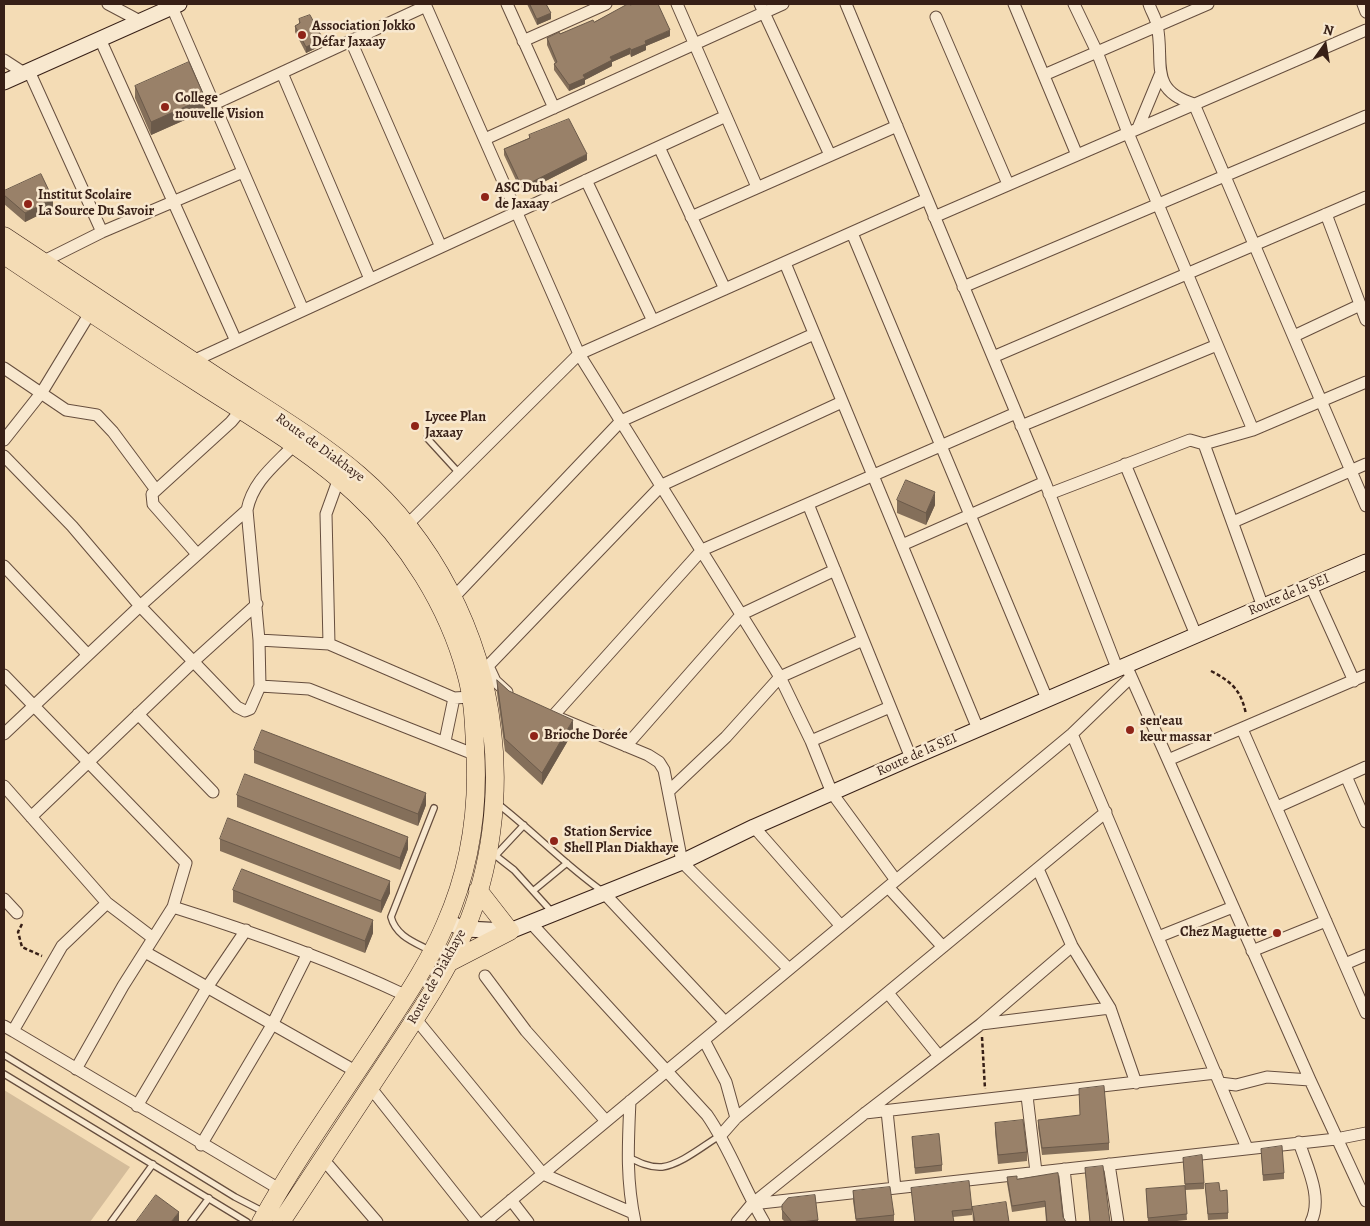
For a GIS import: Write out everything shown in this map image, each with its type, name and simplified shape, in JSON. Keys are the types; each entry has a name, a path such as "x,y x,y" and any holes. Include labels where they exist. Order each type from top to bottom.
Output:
{"main road":[{"name":"Route de Diakhaye","path":"4,236 348,466 374,489 426,551 453,598 484,667 494,745 492,852 465,929 448,963 416,1018 281,1222"},
{"name":"Route de Diakhaye","path":"4,255 241,410 339,478 374,511 397,538 421,572 441,609 459,652 471,697 476,755 476,800 473,828 460,886 447,922 433,952 407,996 263,1217"},
{"path":"448,963 510,931 478,890"}],"street":[{"path":"108,4 140,21"},
{"path":"507,4 554,108"},
{"path":"524,41 606,4"},
{"path":"677,4 758,187"},
{"path":"485,139 694,44 762,8 783,4"},
{"path":"846,4 1049,494 1125,670 1168,760 1336,1139 1344,1151 1366,1202"},
{"path":"1014,4 1078,155"},
{"path":"1074,4 1133,130 1158,204 1253,430"},
{"path":"1149,4 1158,26 1160,74 1170,92 1181,100 1194,104 1366,506"},
{"path":"1044,75 1208,4"},
{"path":"1363,4 1366,12"},
{"path":"214,104 425,5 580,354 780,677 811,741 832,793 892,883 943,947"},
{"path":"4,82 175,6 214,104 303,310"},
{"path":"762,8 830,156"},
{"path":"936,17 1008,184"},
{"path":"934,217 1366,30"},
{"path":"100,39 236,341"},
{"path":"351,40 441,247"},
{"path":"4,60 27,72 102,232"},
{"path":"282,73 370,279"},
{"path":"1133,130 1160,74"},
{"path":"193,361 726,116"},
{"path":"964,287 1366,116"},
{"path":"691,217 897,126"},
{"path":"659,147 725,290"},
{"path":"42,262 102,232 243,172"},
{"path":"586,180 653,321"},
{"path":"993,357 1366,197"},
{"path":"406,526 580,354 927,200"},
{"path":"1326,214 1366,320"},
{"path":"852,233 1047,699"},
{"path":"785,263 978,729"},
{"path":"1294,336 1360,304"},
{"path":"4,440 42,392 90,313"},
{"path":"453,598 621,421 814,334"},
{"path":"1021,426 1217,344"},
{"path":"4,368 66,410 97,415 113,432 156,490"},
{"path":"1049,494 1190,440 1204,444 1253,430 1366,382"},
{"path":"519,699 501,687 484,667 662,485 842,402"},
{"path":"197,554 152,504 152,494 231,422 241,410"},
{"path":"790,969 682,862 670,790 664,770 659,762 626,746 548,714 702,550 1016,413"},
{"path":"1204,444 1263,606"},
{"path":"4,456 72,526 140,606 242,711 250,709 260,686 257,604 247,510 254,487 293,446"},
{"path":"1125,464 1196,635"},
{"path":"1233,522 1366,464"},
{"path":"329,644 326,514 339,478"},
{"path":"902,544 1045,482"},
{"path":"808,504 911,758"},
{"path":"4,734 34,708 140,606 247,510"},
{"name":"Route de la SEI","path":"447,922 465,929 510,931 531,923 603,892 682,862 754,827 911,758 1047,699 1125,670 1196,635 1366,562"},
{"path":"4,566 88,656"},
{"path":"626,746 742,614 835,570"},
{"path":"1310,586 1354,681"},
{"path":"32,817 138,714 257,604"},
{"path":"259,640 329,644 454,698 471,697"},
{"path":"670,790 726,737 780,677 863,640"},
{"path":"485,1222 1072,734 1125,670"},
{"path":"4,675 87,764 186,863 174,907 153,938 76,1069"},
{"path":"1168,760 1366,675"},
{"path":"260,686 309,689 445,741 476,755"},
{"path":"445,741 454,698"},
{"path":"811,741 890,706"},
{"path":"138,714 213,792"},
{"path":"1245,728 1366,1013"},
{"path":"1072,734 1247,1148"},
{"path":"1277,807 1366,767"},
{"path":"1346,776 1366,822"},
{"path":"4,786 107,903 153,938"},
{"path":"721,1135 736,1118 1106,812"},
{"path":"754,827 841,926"},
{"path":"1038,868 1072,946 1110,1008 1136,1083"},
{"path":"603,892 725,1022"},
{"path":"4,899 17,913"},
{"path":"107,903 62,946 9,1029 201,1145 280,1190"},
{"path":"174,907 246,930 308,953 407,996"},
{"path":"1158,937 1233,907"},
{"path":"1252,951 1326,921"},
{"path":"531,923 706,1115 721,1135 752,1204 764,1222"},
{"path":"137,1106 208,986 246,930"},
{"path":"737,1222 752,1204 864,1114 981,1024 1072,946"},
{"path":"145,952 208,986 272,1025 356,1072"},
{"path":"201,1145 272,1025 308,953"},
{"path":"1345,964 1366,955"},
{"path":"485,976 526,1031 606,1121"},
{"path":"888,993 939,1056"},
{"path":"981,1024 1110,1008"},
{"path":"416,1018 543,1174 634,1218"},
{"path":"704,1040 726,1082 736,1118"},
{"path":"864,1114 1136,1083 1218,1078 1236,1085 1267,1077 1310,1080"},
{"path":"370,1087 477,1222"},
{"path":"1028,1096 1036,1172"},
{"path":"630,1101 627,1157 628,1191 634,1218"},
{"path":"887,1111 895,1188"},
{"path":"752,1204 1336,1139 1366,1133"},
{"path":"1299,1142 1315,1194 1315,1214 1311,1222"},
{"path":"323,1159 377,1222"},
{"path":"1109,1164 1118,1222"},
{"path":"1064,1169 1070,1222"},
{"path":"511,1200 528,1222"}],"lane":[{"path":"427,438 460,473"},
{"path":"494,801 603,892"},
{"path":"433,952 403,937 393,924 391,918 434,808"},
{"path":"524,825 492,852 554,913"},
{"path":"533,891 567,863"},
{"path":"4,1055 235,1197 263,1217"},
{"path":"4,1074 247,1222"},
{"path":"627,1157 646,1165 661,1167 674,1163 721,1135"},
{"path":"111,1222 153,1164"},
{"path":"191,1222 209,1198"}],"path":[{"path":"1211,671 1231,681 1240,695 1245,728"},
{"path":"17,913 24,920 18,932 22,947 32,953 53,960"},
{"path":"981,1024 985,1100"}],"shaded area":[{"path":"4,1090 130,1167 90,1222 7,1222 4,1220"}],"building":[{"path":"530,4 546,4 551,13 537,19"},
{"path":"628,4 658,4 670,30 645,41 646,44 631,50 630,48 610,57 612,60 583,75 585,78 569,85 554,64 557,62 547,38 593,20 594,22"},
{"path":"310,15 323,39 306,47 295,26 300,23 299,19"},
{"path":"189,62 205,98 151,122 135,86"},
{"path":"569,119 587,154 522,187 504,149 530,138 529,135"},
{"path":"41,174 53,199 25,213 4,195 4,191"},
{"path":"906,480 935,492 926,513 897,500"},
{"name":"Brioche Dorée","path":"497,680 509,691 573,720 542,773 505,739"},
{"path":"262,730 426,793 418,814 254,750"},
{"path":"245,774 408,837 400,858 237,795"},
{"path":"228,818 390,881 381,901 220,839"},
{"path":"242,869 373,920 365,941 233,890"},
{"path":"1104,1086 1109,1143 1042,1148 1038,1120 1080,1115 1079,1089"},
{"path":"1023,1120 1027,1152 998,1155 995,1123"},
{"path":"939,1134 942,1165 915,1168 912,1137"},
{"path":"1282,1146 1284,1173 1263,1175 1261,1149"},
{"path":"1202,1155 1204,1183 1185,1184 1183,1158"},
{"path":"1103,1166 1110,1222 1090,1222 1085,1168"},
{"path":"1058,1173 1063,1217 1066,1222 1047,1222 1045,1201 1012,1206 1007,1177 1017,1176 1017,1179"},
{"path":"969,1181 972,1209 952,1211 954,1222 915,1222 911,1188"},
{"path":"1219,1183 1220,1191 1227,1190 1228,1213 1208,1214 1205,1184"},
{"path":"1185,1186 1187,1214 1148,1218 1146,1189"},
{"path":"890,1187 894,1215 856,1219 853,1191"},
{"path":"156,1195 179,1212 171,1222 136,1222"},
{"path":"815,1195 818,1220 792,1222 782,1210 782,1205 788,1198"},
{"path":"1006,1202 1009,1222 975,1222 972,1207"}],"place":[{"name":"Association Jokko Défar Jaxaay","path":"302,35"},
{"name":"College nouvelle Vision","path":"165,107"},
{"name":"ASC Dubai de Jaxaay","path":"485,197"},
{"name":"Institut Scolaire La Source Du Savoir","path":"28,204"},
{"name":"Lycee Plan Jaxaay","path":"415,426"},
{"name":"sen'eau keur massar","path":"1130,730"},
{"name":"Brioche Dorée","path":"534,736"},
{"name":"Station Service Shell Plan Diakhaye","path":"554,841"},
{"name":"Chez Maguette","path":"1277,933"}]}
